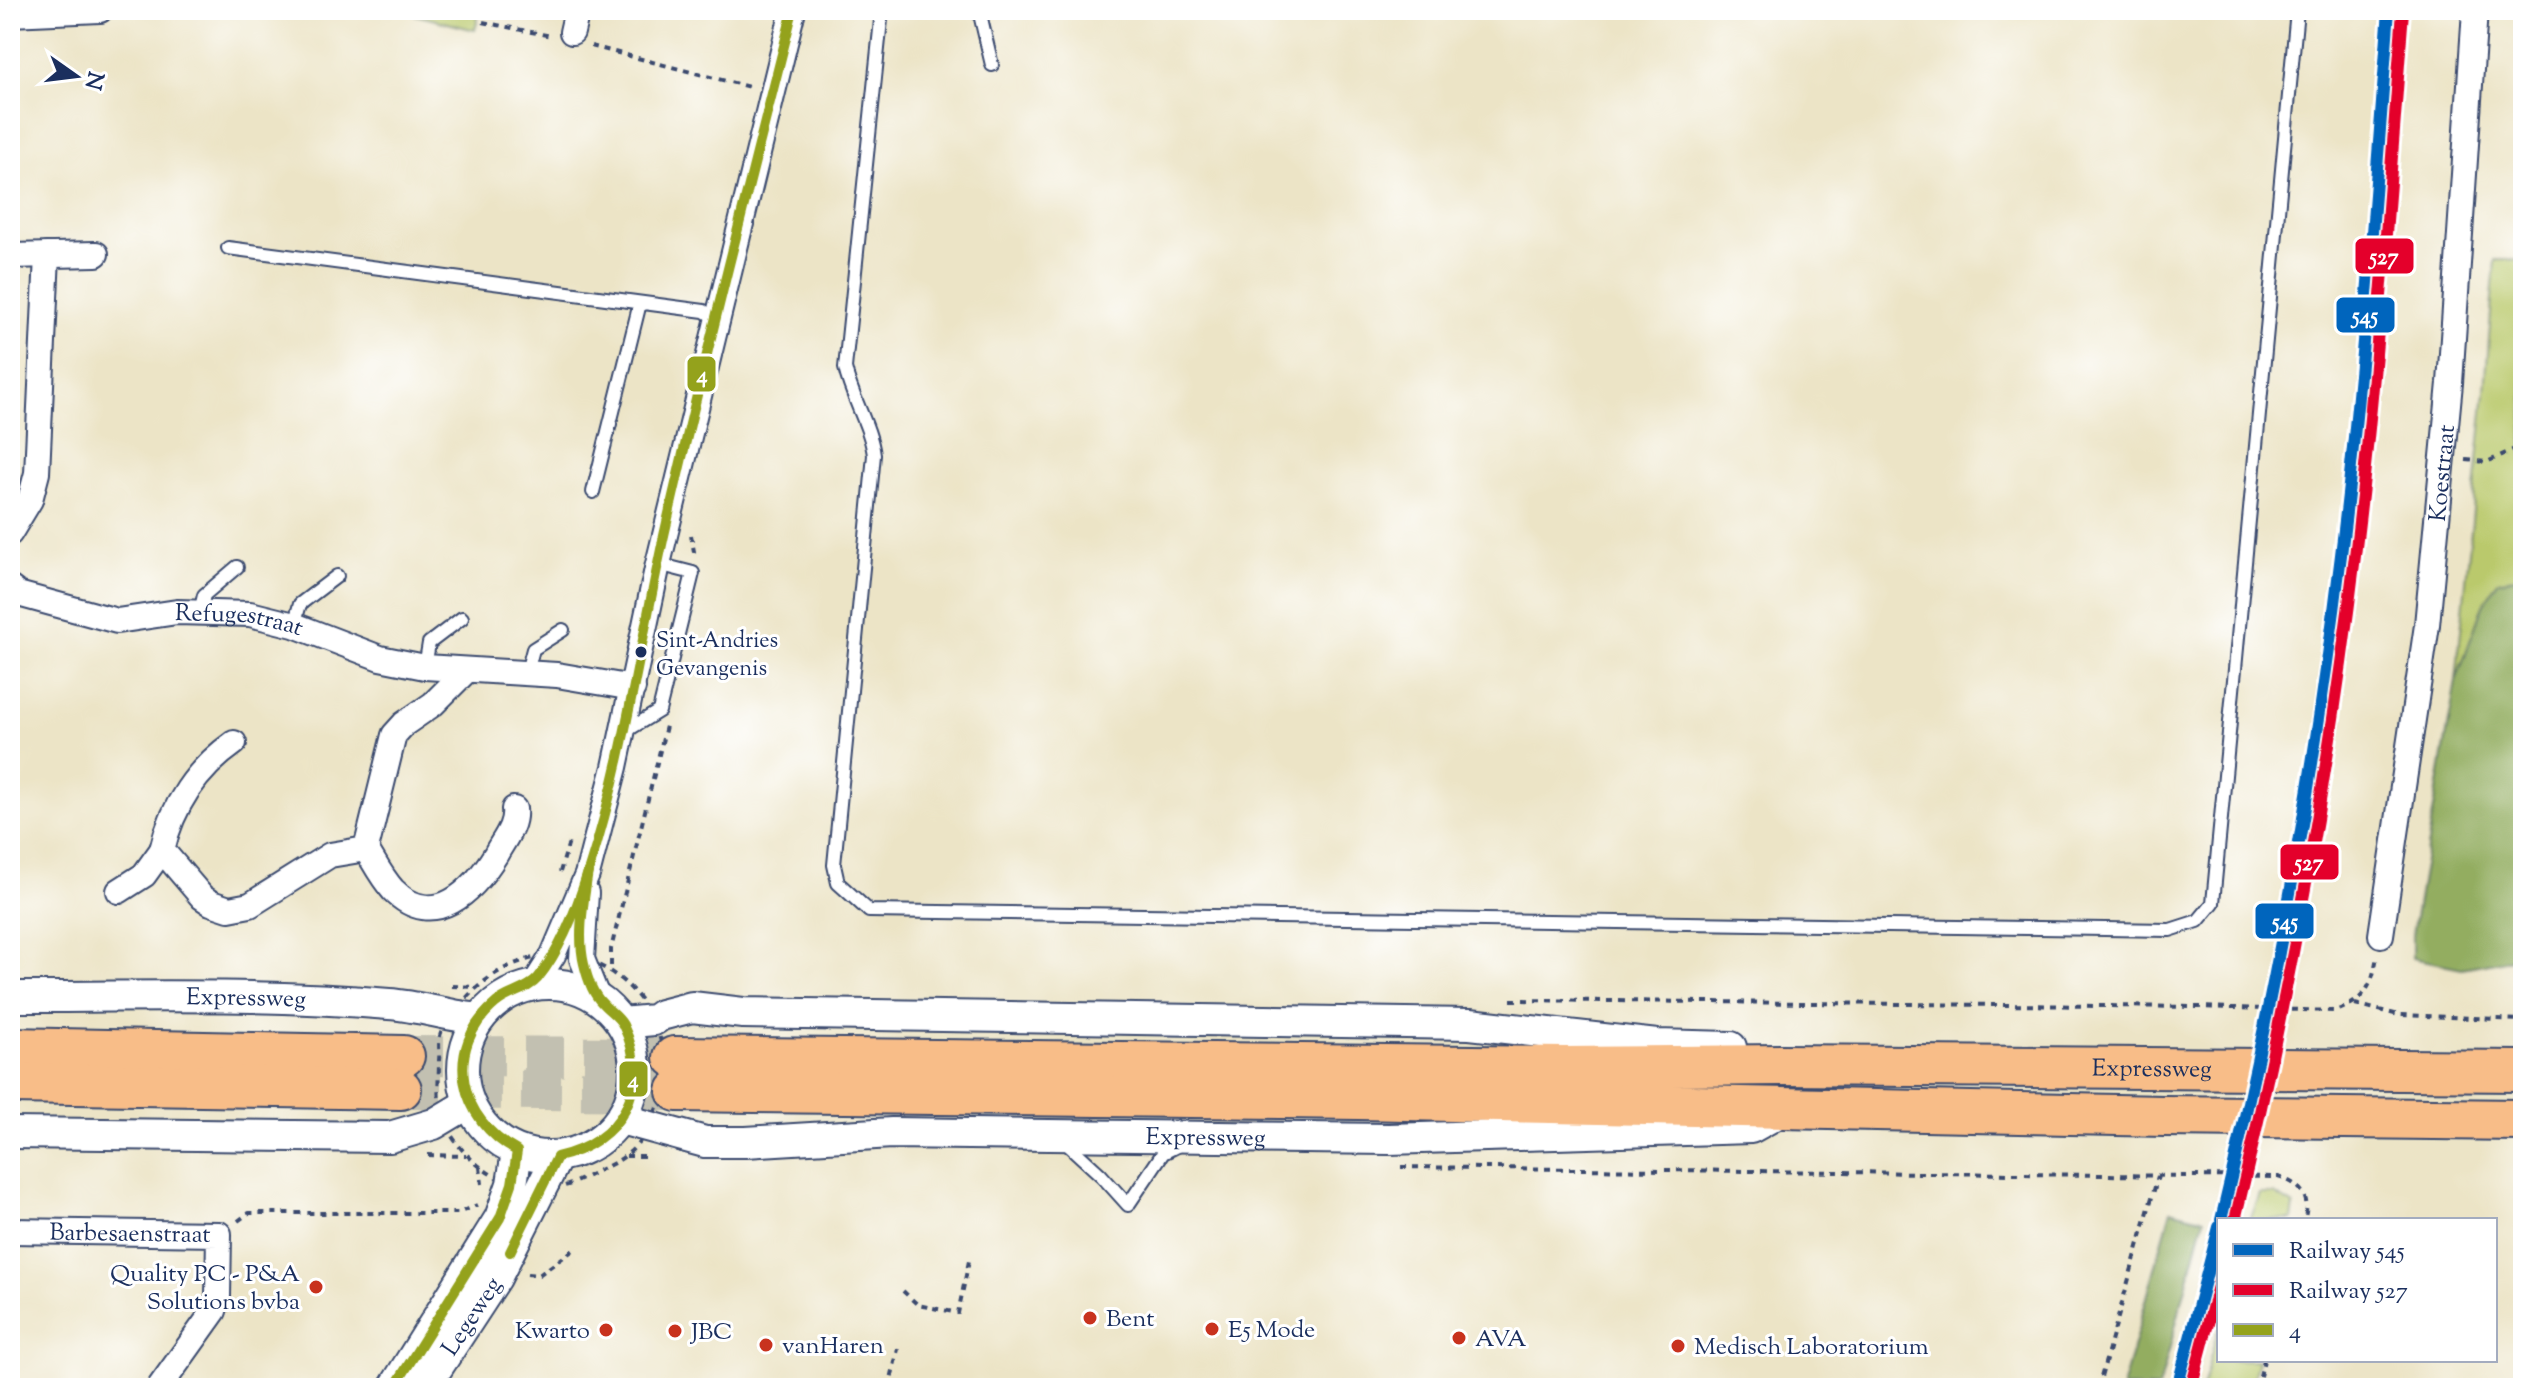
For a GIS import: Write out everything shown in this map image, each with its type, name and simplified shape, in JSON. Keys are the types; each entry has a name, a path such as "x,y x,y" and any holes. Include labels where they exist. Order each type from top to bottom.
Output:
{"highway":[{"path":"10,1048 402,1072 10,1083"},
{"name":"Expressweg","path":"2523,1071 1781,1065 675,1074 1788,1107 2523,1120"}],"street":[{"path":"10,14 100,10"},
{"path":"10,1133 390,1137 434,1124 456,1111 469,1037 465,1018 535,983 553,955 587,875 623,733 658,564 793,10"},
{"name":"Koestraat","path":"2381,935 2427,625 2444,458 2475,10"},
{"path":"10,256 96,254"},
{"path":"10,533 30,500 37,473 47,255"},
{"name":"Refugestraat","path":"10,588 18,594 110,620 200,612 250,614 294,625 380,658 425,667 527,672 633,688"},
{"path":"466,671 433,704 394,735 366,849 392,889 403,898 426,906 450,903 472,888 483,875 515,821 514,809"},
{"path":"119,891 144,875 162,850 166,831 197,775 215,756 234,743"},
{"path":"162,850 202,897 229,909 250,905 330,855 366,849"},
{"path":"456,1111 479,1122 496,1139 517,1151 557,1157 582,1151 605,1137 621,1119 632,1097 636,1070 631,1043 605,986 582,959 587,875"},
{"path":"535,983 578,988 605,986"},
{"name":"Expressweg","path":"10,997 249,997 392,1004 465,1018"},
{"name":"Expressweg","path":"622,1023 654,1020 661,1015 692,1007 743,1013 1470,1024 1657,1045 1748,1048 1781,1065"},
{"name":"Expressweg","path":"621,1119 705,1142 892,1133 1389,1139 1751,1128 1788,1107"},
{"name":"Legeweg","path":"394,1388 500,1218 512,1184 517,1151"},
{"name":"Legeweg","path":"424,1388 496,1278 557,1157"},
{"name":"Barbesaenstraat","path":"10,1231 219,1234 218,1297 214,1311 159,1388"}],"lane":[{"path":"882,10 845,368 871,437 874,455 834,865 838,883 869,911 2170,930 2198,921 2213,903 2297,10"},
{"path":"979,10 992,65"},
{"path":"228,248 704,311 717,319"},
{"path":"593,492 640,303"},
{"path":"623,733 659,711 693,573 658,564"},
{"path":"200,612 204,595 237,567"},
{"path":"294,625 300,604 337,576"},
{"path":"425,667 429,643 462,618"},
{"path":"527,672 533,649 563,630"},
{"path":"1055,1134 1074,1148 1128,1205 1163,1153 1195,1136"}],"path":[{"path":"483,22 571,31 772,94"},
{"path":"2444,458 2487,462 2523,445"},
{"path":"693,524 690,539 696,562"},
{"path":"605,986 611,949 667,720"},
{"path":"1506,1000 2336,1011 2355,1004 2366,991 2375,967 2381,935"},
{"path":"466,1156 456,1111 438,1088 440,1036 465,1018 477,987"},
{"path":"637,993 648,992"},
{"path":"2355,1004 2399,1015 2523,1020"},
{"path":"2098,1388 2158,1176 2278,1177 2294,1181 2305,1196 2305,1218"},
{"path":"219,1234 249,1213 458,1213 481,1203"},
{"path":"520,1273 539,1275 576,1248"},
{"path":"903,1291 918,1305 958,1313 969,1261"},
{"path":"889,1388 898,1349"},
{"path":"2257,1388 2264,1362"}],"green space":[{"path":"396,10 480,10 475,30"},
{"path":"2495,260 2523,260 2523,579 2498,581 2483,605 2456,681 2485,391"},
{"path":"2523,579 2523,957 2462,968 2412,958 2412,935 2456,681 2483,605 2498,581"},
{"path":"2260,1194 2274,1194 2294,1206 2292,1218 2251,1218"},
{"path":"2171,1210 2204,1219 2159,1388 2122,1388"},
{"path":"2217,1332 2217,1362 2258,1362 2251,1388 2202,1388"}],"tunnel":[{"path":"404,1056 674,1057"},
{"path":"401,1089 677,1091"}],"rail line":[{"name":"545","path":"2221,1218 2291,889 2330,639 2356,419 2389,10"},
{"name":"527","path":"2235,1218 2305,890 2344,640 2370,420 2403,11"},
{"name":"545","path":"2177,1388 2217,1235"},
{"name":"527","path":"2191,1388 2217,1290"}],"transit line":[{"name":"4","path":"394,1388 500,1218 512,1184 517,1151 497,1138 482,1121 464,1082 468,1041 479,1021 496,1003 534,982 547,966 568,927 588,872 621,749 663,540 694,407 793,10"},
{"name":"4","path":"510,1252 557,1157 599,1139 625,1109 632,1090 634,1070 631,1048 623,1025 595,995 584,964 581,929 588,871"}],"place":[{"name":"Sint-Andries Gevangenis","path":"641,652"},
{"name":"Quality PC - P&A Solutions bvba","path":"316,1287"},
{"name":"Bent","path":"1090,1318"},
{"name":"E5 Mode","path":"1212,1329"},
{"name":"Kwarto","path":"606,1330"},
{"name":"JBC","path":"675,1331"},
{"name":"AVA","path":"1459,1338"},
{"name":"vanHaren","path":"766,1345"},
{"name":"Medisch Laboratorium","path":"1678,1346"}]}
